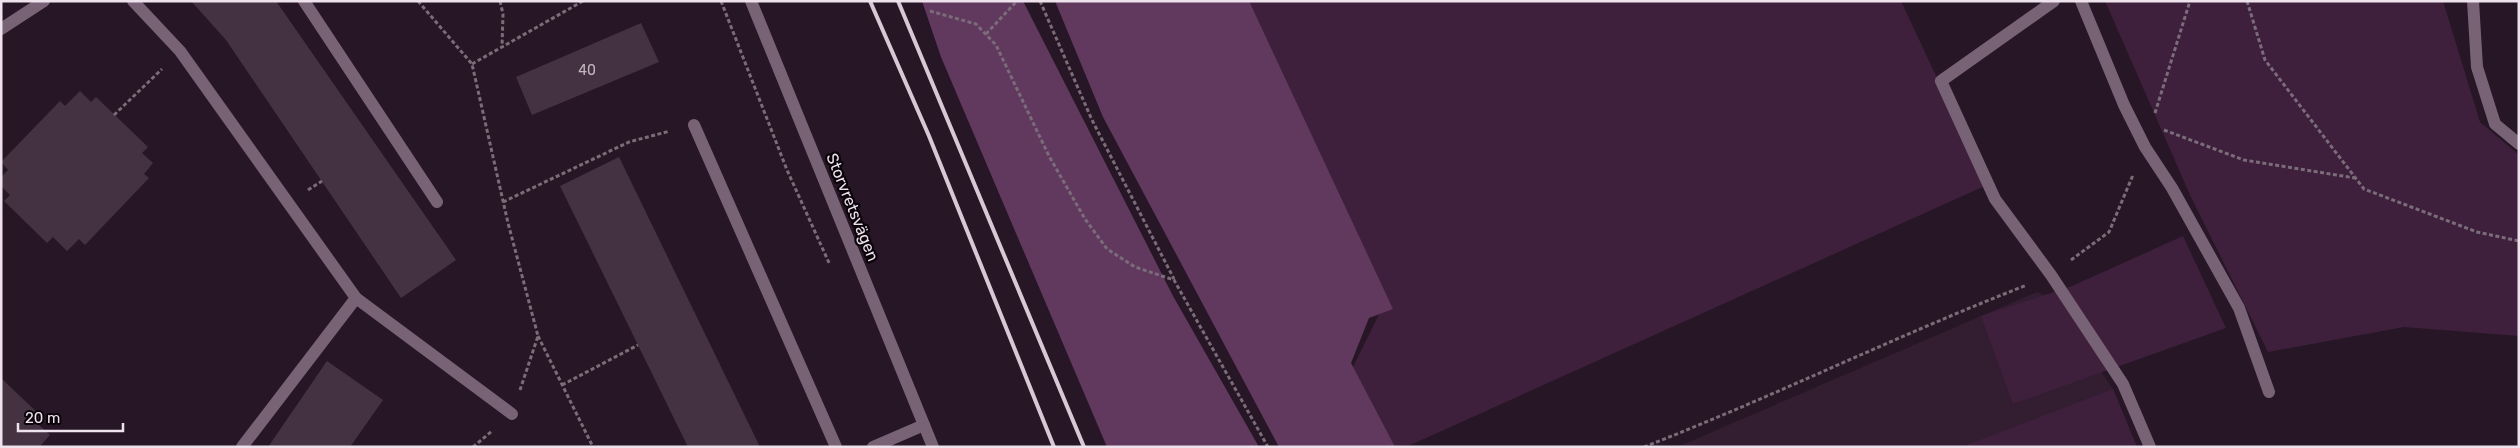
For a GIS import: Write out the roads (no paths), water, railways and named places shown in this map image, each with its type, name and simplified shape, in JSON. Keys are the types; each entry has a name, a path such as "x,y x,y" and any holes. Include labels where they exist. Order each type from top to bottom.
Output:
{"street":[{"path":"1,29 44,1"},
{"path":"133,1 180,51 356,298 512,414"},
{"path":"304,1 438,202"},
{"name":"Storvretsvägen","path":"751,1 933,447"},
{"path":"2054,1 1941,81 1994,199 2051,275 2123,384 2150,447"},
{"path":"2081,1 2124,105 2145,147 2172,188 2239,308 2269,392"},
{"path":"2473,1 2477,67 2495,124 2519,144"},
{"path":"694,125 836,447"},
{"path":"242,447 356,298"},
{"path":"874,447 924,425"}],"railway":[{"path":"870,1 929,136 1054,447"},
{"path":"898,1 1084,447"}]}
